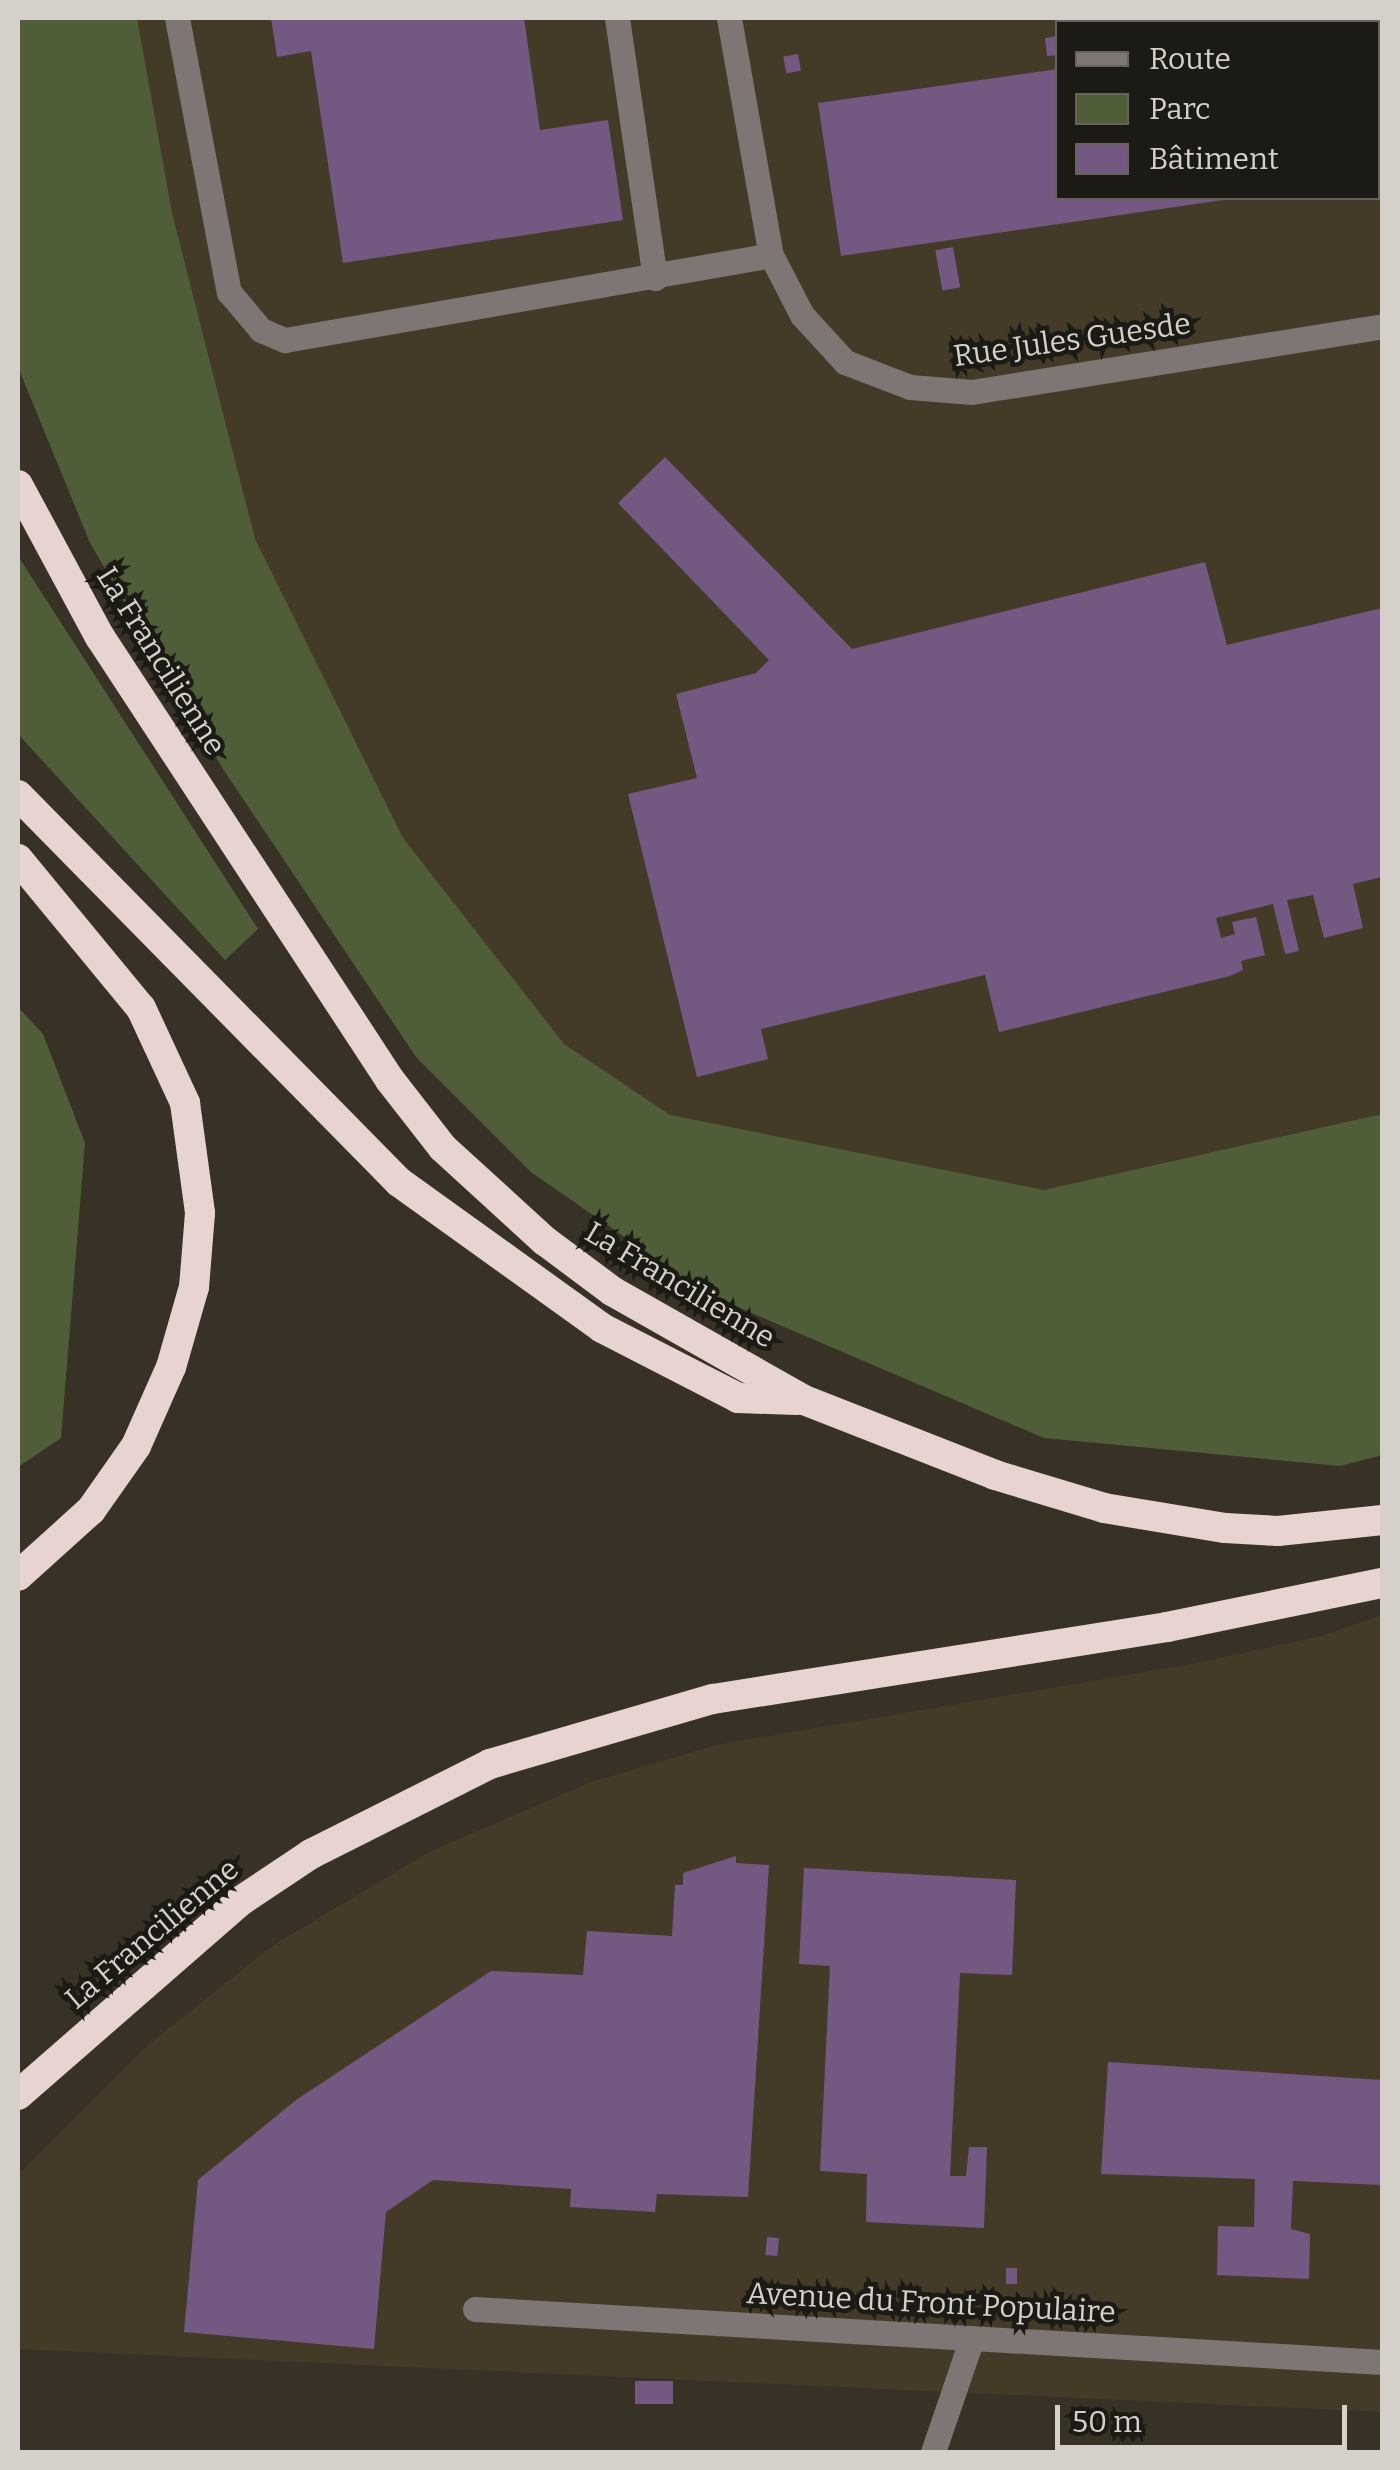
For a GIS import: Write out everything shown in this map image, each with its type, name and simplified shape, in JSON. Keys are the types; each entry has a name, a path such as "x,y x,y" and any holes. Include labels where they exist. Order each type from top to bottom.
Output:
{"highway":[{"name":"La Francilienne","path":"18,485 100,637 390,1080 443,1148 544,1241 612,1291 804,1400 995,1475 1104,1508 1278,1531 1382,1520"},
{"path":"18,796 398,1182 602,1328 738,1398 804,1400"},
{"path":"18,859 141,1008 186,1103 200,1212 194,1288 171,1367 136,1446 91,1510 18,1576"},
{"name":"La Francilienne","path":"18,2095 239,1902 327,1845 490,1764 713,1699 1167,1626 1382,1582"}],"street":[{"path":"177,18 228,292 262,330 285,340 772,255"},
{"path":"617,18 655,278"},
{"name":"Rue Jules Guesde","path":"729,18 772,255 802,315 845,362 910,387 972,392 1382,326"},
{"name":"Avenue du Front Populaire","path":"476,2309 1382,2362"},
{"path":"933,2452 972,2338"}],"shaded area":[{"path":"18,18 1382,18 1382,1447 494,1104"},
{"path":"1382,1615 1382,2412 18,2349 18,2175 148,2045 272,1946 431,1851 591,1782 716,1745 1192,1664 1321,1636"}],"green space":[{"path":"18,18 137,18 172,213 255,539 403,838 564,1044 670,1115 1044,1190 1382,1114 1382,1455 1340,1466 1044,1438 705,1293 531,1172 416,1057 223,769 90,543 18,367"},
{"path":"18,556 258,929 225,960 18,734"},
{"path":"18,1007 43,1034 85,1143 61,1438 18,1467"}],"building":[{"path":"271,18 524,18 540,130 608,120 623,220 343,263 311,51 277,57"},
{"path":"1055,36 1055,55 1047,56 1045,38"},
{"path":"798,54 801,71 786,73 783,57"},
{"path":"1055,69 1055,200 1223,200 841,256 818,103"},
{"path":"953,247 960,287 942,291 935,250"},
{"path":"665,457 852,649 1205,562 1227,645 1382,608 1382,877 1353,884 1363,928 1324,938 1313,895 1287,900 1299,951 1285,954 1273,904 1216,918 1221,938 1235,934 1232,922 1256,917 1265,955 1241,961 1243,970 1230,976 999,1032 985,975 761,1029 768,1059 697,1077 628,794 697,778 676,694 756,673 769,660 618,503"},
{"path":"736,1856 736,1863 769,1865 748,2197 657,2194 655,2212 570,2207 571,2189 433,2180 386,2212 374,2349 184,2332 198,2180 296,2100 491,1971 583,1975 587,1931 672,1936 675,1885 683,1885 683,1873"},
{"path":"804,1868 1016,1880 1012,1975 960,1973 950,2176 966,2176 969,2147 987,2147 984,2228 866,2222 867,2174 820,2171 830,1966 799,1964"},
{"path":"1108,2062 1382,2080 1382,2185 1293,2181 1291,2229 1310,2234 1309,2279 1217,2275 1218,2226 1254,2227 1255,2179 1101,2174"},
{"path":"767,2237 779,2238 777,2256 765,2255"},
{"path":"1006,2268 1017,2268 1017,2284 1006,2284"},
{"path":"635,2381 673,2381 673,2404 635,2404"}]}
